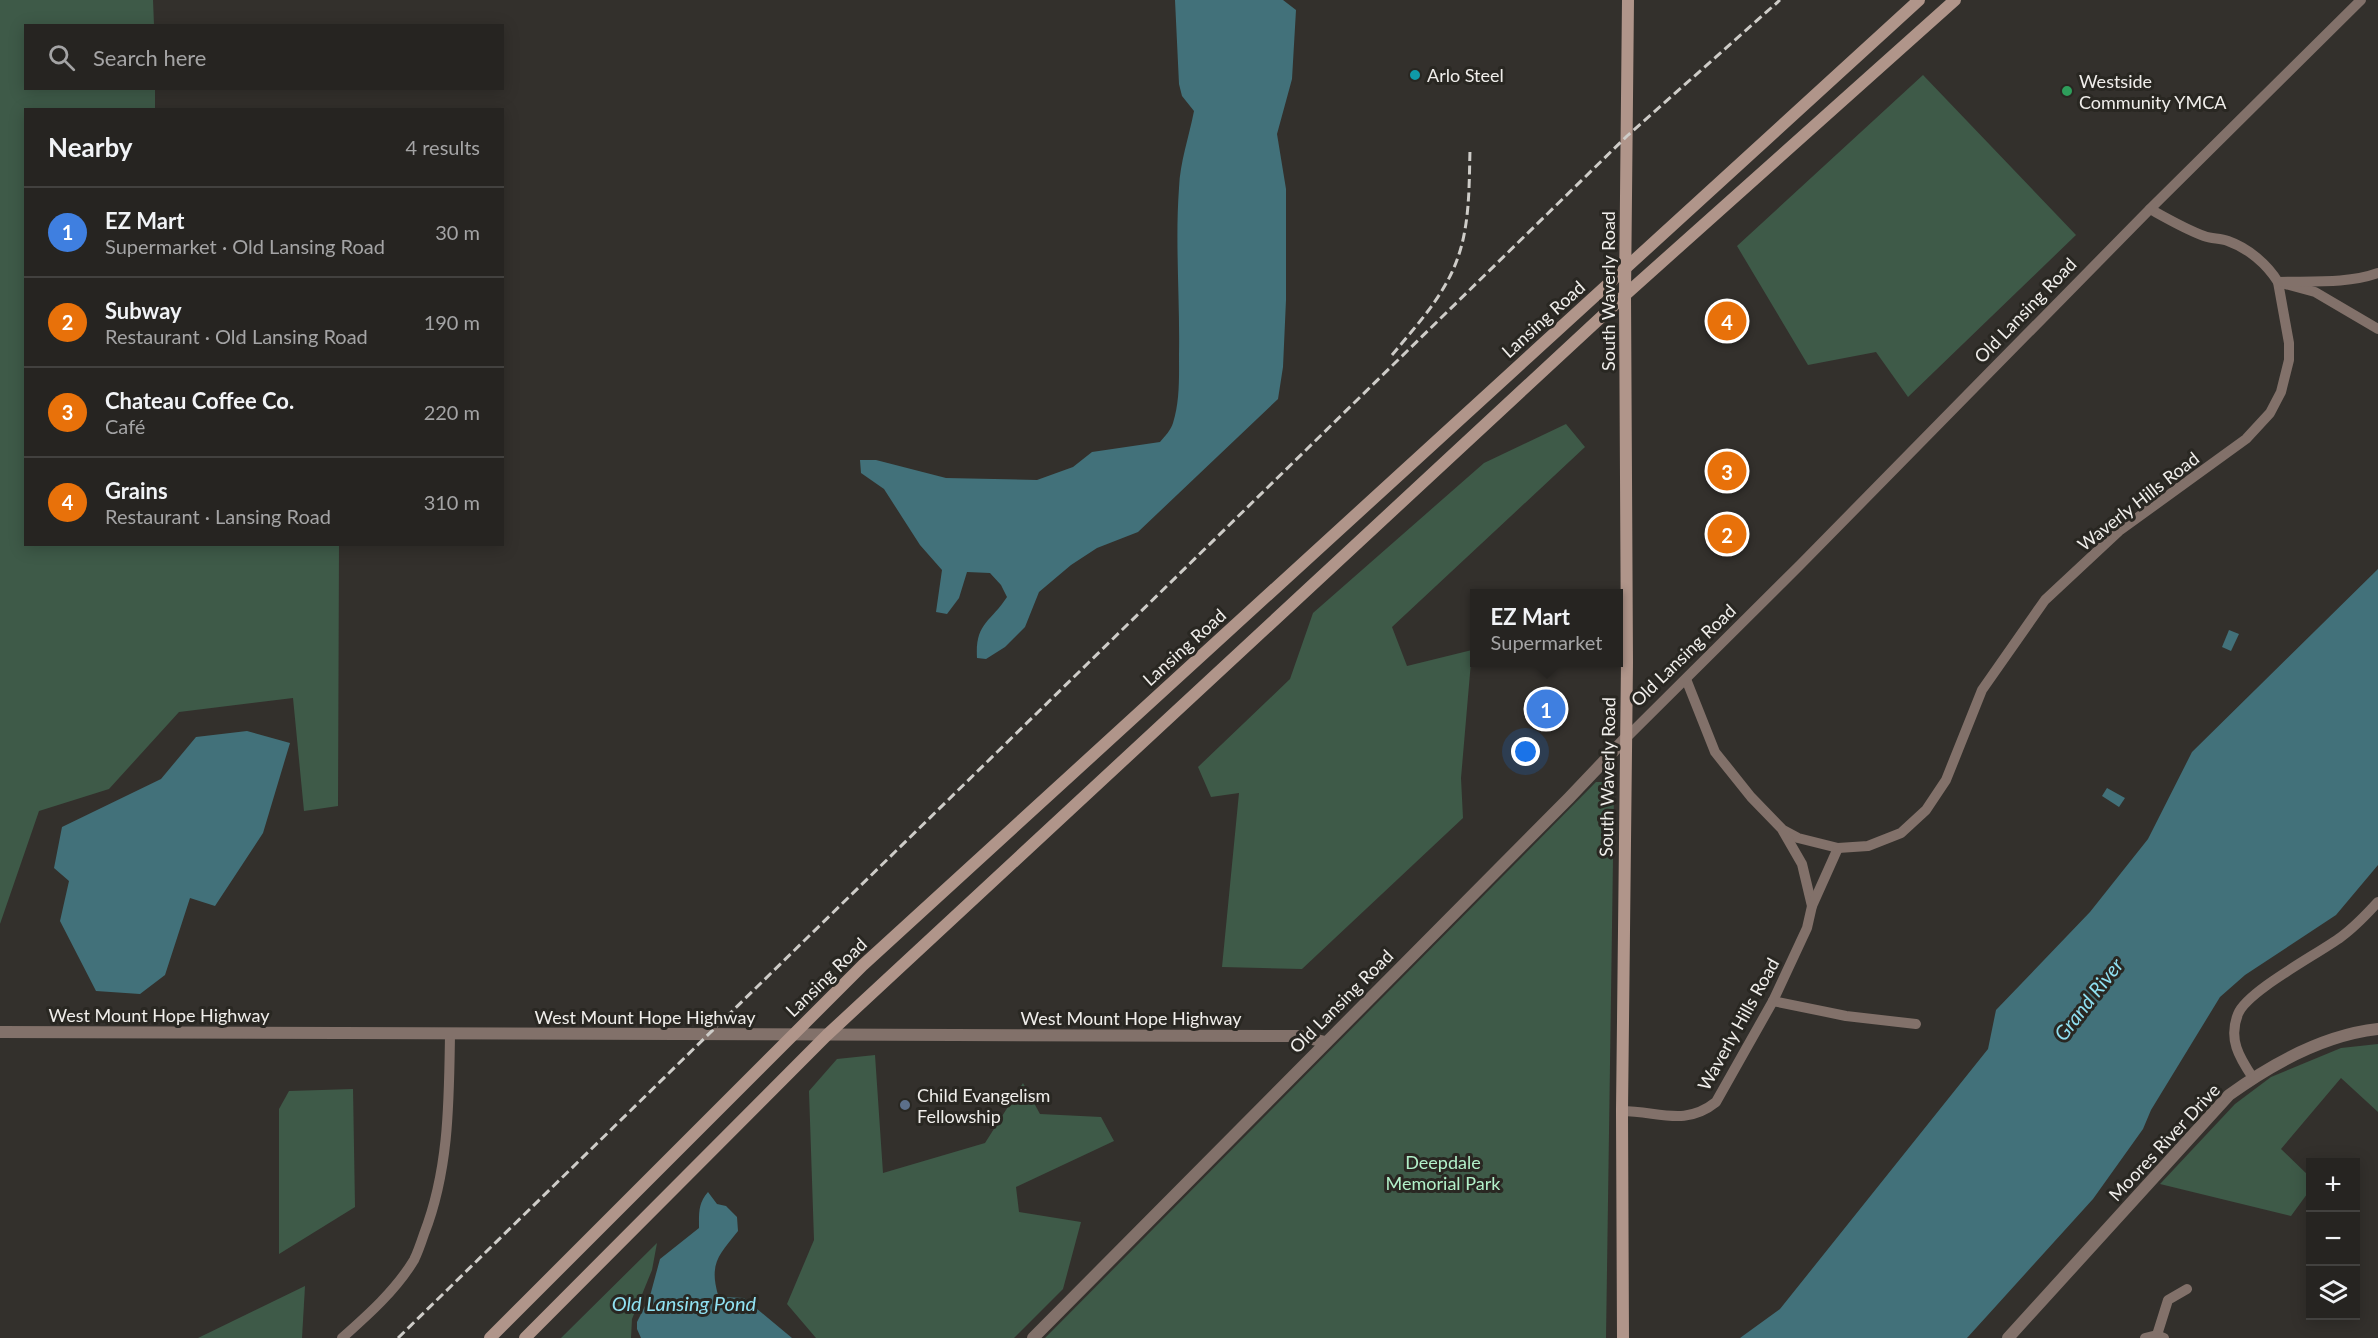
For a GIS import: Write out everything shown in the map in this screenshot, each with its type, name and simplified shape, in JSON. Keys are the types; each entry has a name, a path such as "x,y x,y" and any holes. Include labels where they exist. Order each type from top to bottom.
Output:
{"main road":[{"name":"South Waverly Road","path":"1623,1338 1622,1111 1626,738 1625,296 1628,0"},
{"name":"Lansing Road","path":"490,1338 872,957 1919,0"},
{"name":"Lansing Road","path":"525,1338 827,1035 1625,296 1955,0"}],"street":[{"name":"Old Lansing Road","path":"1033,1338 2150,209 2361,0"},
{"path":"2150,209 2182,227 2207,237 2227,240 2244,249 2271,271 2278,282 2315,292 2378,328"},
{"path":"2278,282 2319,281 2370,276 2378,273"},
{"name":"Waverly Hills Road","path":"1622,1111 1644,1111 1684,1117 1704,1111 1716,1102 1773,1001 1807,928 1812,906 1838,848 1868,846 1901,833 1926,810 1946,780 1982,690 2045,600 2119,531 2246,440 2270,413 2282,392 2289,360 2289,343 2278,282"},
{"path":"1686,679 1715,752 1751,797 1783,830 1798,838 1838,848"},
{"name":"Waverly Hills Road","path":"1783,830 1802,864 1812,906"},
{"path":"2253,1078 2234,1043 2234,1032 2241,1008 2261,990 2344,936 2378,902"},
{"path":"1773,1001 1846,1016 1916,1024"},
{"name":"Moores River Drive","path":"2008,1338 2229,1095 2253,1078 2297,1053 2332,1039 2378,1029"},
{"name":"West Mount Hope Highway","path":"0,1032 1300,1036 1325,1042"},
{"path":"342,1338 392,1290 414,1259 431,1215 440,1184 448,1128 450,1034"},
{"path":"2145,1338 2161,1337 2168,1300 2187,1289"}],"green space":[{"path":"0,0 153,0 154,24 24,24 24,90 155,90 155,108 24,108 24,546 339,546 338,806 304,811 293,698 179,712 109,789 39,811 0,924"},
{"path":"1923,75 2076,235 1908,397 1876,352 1808,365 1737,246"},
{"path":"1566,424 1585,447 1392,627 1407,666 1470,650 1461,778 1463,818 1302,969 1222,967 1239,793 1211,797 1198,767 1290,679 1313,613 1484,463"},
{"name":"Deepdale Memorial Park","path":"1596,782 1606,782 1614,789 1606,1338 1045,1338"},
{"path":"2378,1044 2378,1112 2341,1078 2281,1149 2306,1173 2306,1195 2291,1216 2160,1184 2235,1104 2271,1077 2341,1048"},
{"path":"875,1055 883,1173 985,1143 1023,1083 1040,1114 1101,1117 1114,1141 1016,1187 1019,1212 1081,1222 1063,1289 1014,1338 816,1338 787,1304 814,1240 809,1091 837,1059"},
{"path":"353,1089 355,1207 279,1254 279,1109 289,1091"},
{"path":"657,1243 652,1270 632,1319 631,1338 561,1338"},
{"path":"305,1286 302,1338 198,1338"}],"water":[{"path":"1175,0 1283,0 1296,10 1292,79 1277,134 1286,189 1286,300 1283,367 1278,399 1138,532 1097,548 1071,565 1039,592 1025,627 1005,647 986,659 977,658 978,637 981,630 1007,597 1001,585 990,573 967,572 959,598 947,614 936,612 942,570 920,545 884,489 861,473 860,460 876,460 946,478 1037,480 1073,467 1092,452 1160,442 1169,431 1175,415 1179,389 1177,229 1180,178 1194,111 1182,96 1179,84"},
{"name":"Grand River","path":"2378,569 2378,865 2336,915 2245,975 2220,997 2151,1110 2143,1129 2093,1199 1967,1338 1740,1338 1780,1309 1988,1049 1996,1010 2090,912 2148,839 2192,752"},
{"path":"2229,630 2239,634 2231,651 2222,647"},
{"path":"247,731 290,743 263,833 215,906 190,898 165,975 140,994 96,991 60,921 69,881 54,868 62,827 161,779 196,737"},
{"path":"2107,788 2125,798 2119,807 2102,796"},
{"name":"Old Lansing Pond","path":"708,1192 717,1204 726,1206 737,1217 738,1231 721,1253 715,1267 715,1284 718,1295 744,1298 792,1338 641,1338 637,1322 650,1296 660,1259 699,1228 701,1205"}],"railway":[{"path":"398,1338 1627,136 1780,0"},
{"path":"1392,355 1437,298 1457,260 1467,219 1470,150"}],"place":[{"name":"Arlo Steel","path":"1415,75"},
{"name":"Westside Community YMCA","path":"2067,91"},
{"name":"Grains","path":"1727,321"},
{"name":"Chateau Coffee Co.","path":"1727,471"},
{"name":"Subway","path":"1727,534"},
{"name":"EZ Mart","path":"1546,709"},
{"name":"Child Evangelism Fellowship","path":"905,1105"}]}
